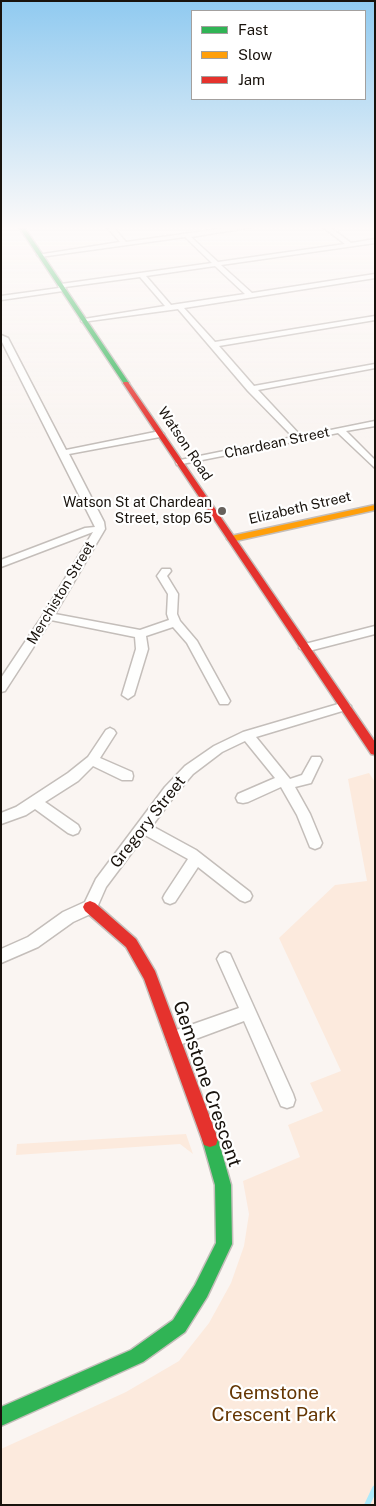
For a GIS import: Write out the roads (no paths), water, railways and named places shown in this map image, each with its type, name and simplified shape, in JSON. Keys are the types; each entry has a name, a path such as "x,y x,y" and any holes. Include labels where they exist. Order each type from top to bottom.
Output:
{"street":[{"name":"Watson Road","path":"68,297 375,752"},
{"path":"161,297 170,308"},
{"path":"84,321 235,297"},
{"path":"179,306 251,388 299,438"},
{"path":"214,345 375,318"},
{"name":"Merchiston Street","path":"1,337 4,338 11,350 99,522 100,529 48,616 1,688"},
{"path":"251,388 375,366"},
{"name":"Chardean Street","path":"180,463 375,423"},
{"path":"340,430 375,466"},
{"path":"63,452 160,434"},
{"name":"Elizabeth Street","path":"231,539 375,507"},
{"path":"1,564 88,530 100,529"},
{"path":"166,571 162,576 173,594 172,614 175,622 191,641 224,700"},
{"path":"48,616 140,634 175,622"},
{"path":"305,648 375,630"},
{"path":"128,695 142,649 140,634"},
{"name":"Gregory Street","path":"90,906 101,883 142,827 189,770 218,749 248,735 345,706"},
{"path":"1,819 21,811 73,777 92,760 110,733"},
{"path":"248,735 285,782 303,814 315,844"},
{"path":"92,760 127,776"},
{"path":"243,798 285,782 306,779 316,760"},
{"path":"36,802 73,829"},
{"path":"142,827 196,858 245,896"},
{"path":"170,898 196,858"},
{"path":"1,956 33,942 68,917 90,906"},
{"name":"Gemstone Crescent","path":"1,1417 137,1356 180,1326 201,1292 224,1244 223,1185 210,1138 150,976 131,943 90,906"},
{"path":"225,959 286,1100"},
{"path":"174,1039 248,1012"}],"waterway":[{"path":"367,1505 375,1488"}],"place":[{"name":"Watson St at Chardean Street, stop 65","path":"222,511"}],"park label":[{"name":"Gemstone Crescent Park","path":"274,1404"}]}
